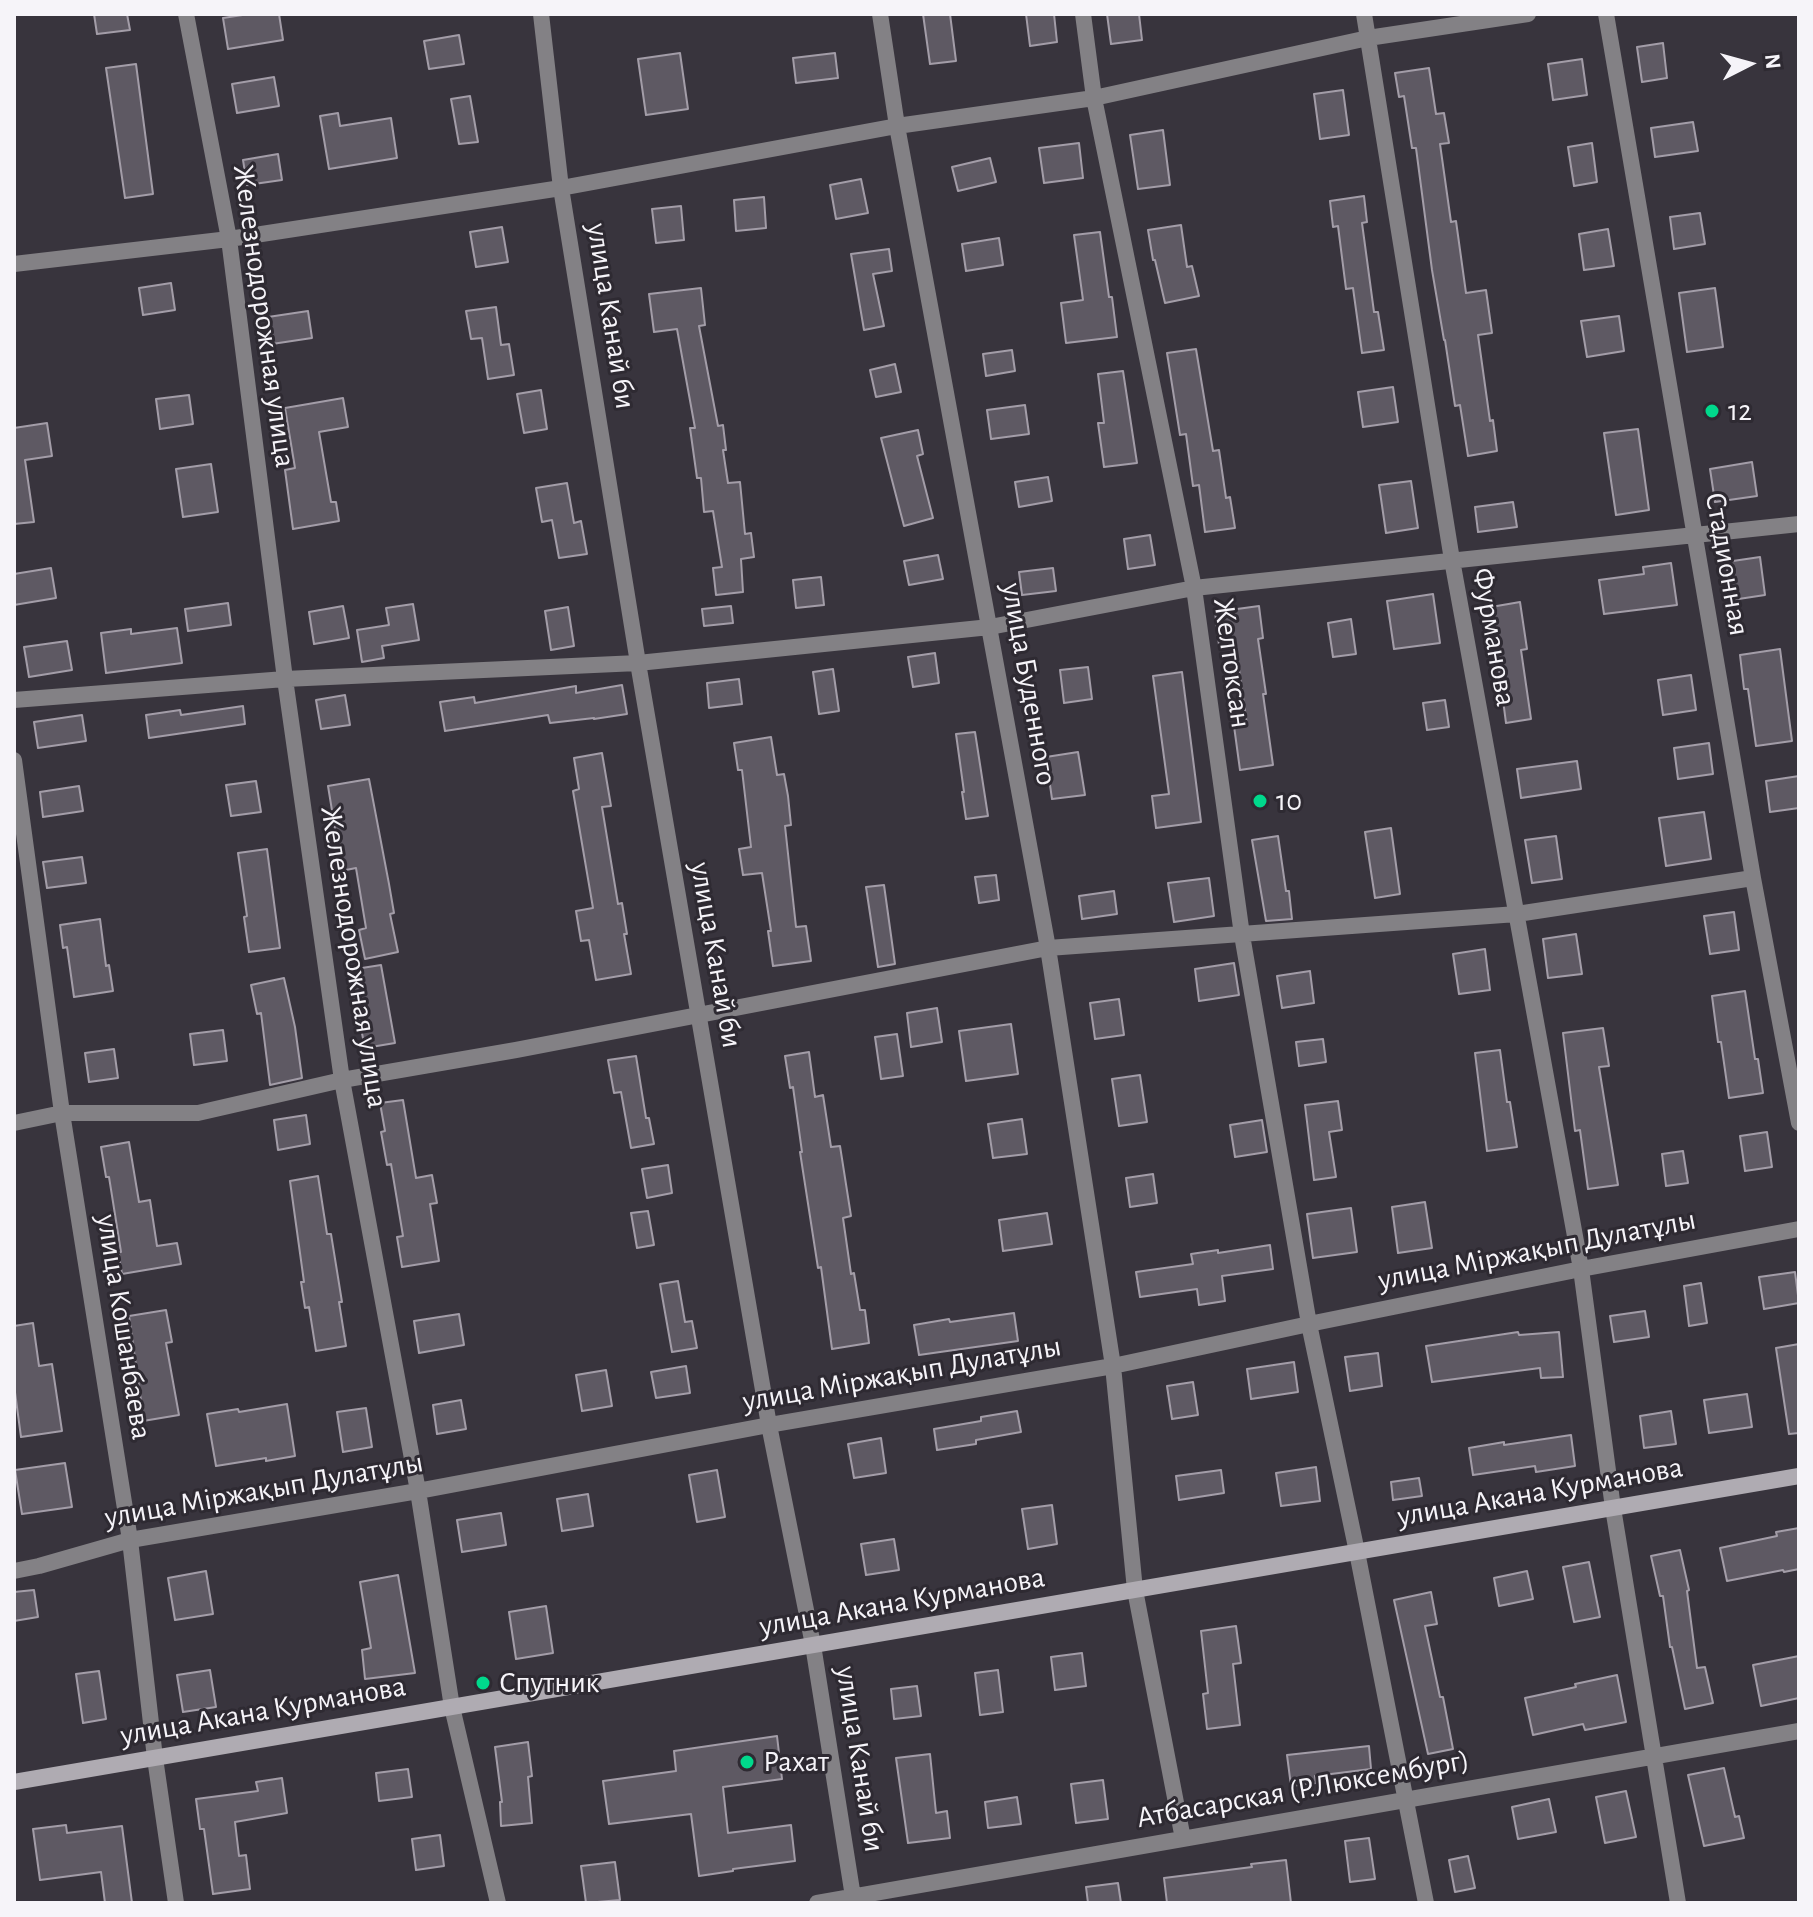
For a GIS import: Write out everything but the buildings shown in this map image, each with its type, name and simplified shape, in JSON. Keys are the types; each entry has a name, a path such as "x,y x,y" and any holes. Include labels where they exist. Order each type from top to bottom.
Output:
{"main road":[{"name":"улица Акана Курманова","path":"14,1782 1799,1476"}],"street":[{"name":"Железнодорожная улица","path":"186,14 229,239 285,679 342,1080 418,1491 452,1707 498,1903"},
{"name":"улица Канай би","path":"541,14 561,188 638,663 769,1425 813,1645 854,1900"},
{"name":"улица Буденного","path":"880,14 897,126 1048,948 1113,1366 1135,1590 1183,1839"},
{"name":"Желтоксан","path":"1083,14 1094,98 1194,588 1242,935 1309,1324 1426,1903"},
{"name":"Фурманова","path":"1364,14 1452,560 1581,1269 1613,1508 1678,1903"},
{"path":"14,264 229,239 561,188 897,126 1094,98 1368,38 1528,14"},
{"name":"Стадионная","path":"1606,14 1753,878 1799,1123"},
{"path":"14,700 285,679 638,663 990,627 1194,588 1799,524"},
{"name":"улица Кошанбаева","path":"14,760 62,1113 130,1540 155,1758 176,1903"},
{"path":"14,1123 62,1113 198,1113 342,1080 516,1050 1048,948 1517,914 1753,878"},
{"name":"улица Міржақып Дулатұлы","path":"14,1571 130,1540 1113,1366 1581,1269 1799,1229"},
{"name":"Атбасарская (Р.Люксембург)","path":"817,1903 854,1900 1799,1731"}],"place":[{"name":"12","path":"1712,411"},
{"name":"10","path":"1260,801"},
{"name":"Спутник","path":"483,1683"},
{"name":"Рахат","path":"747,1762"}]}
